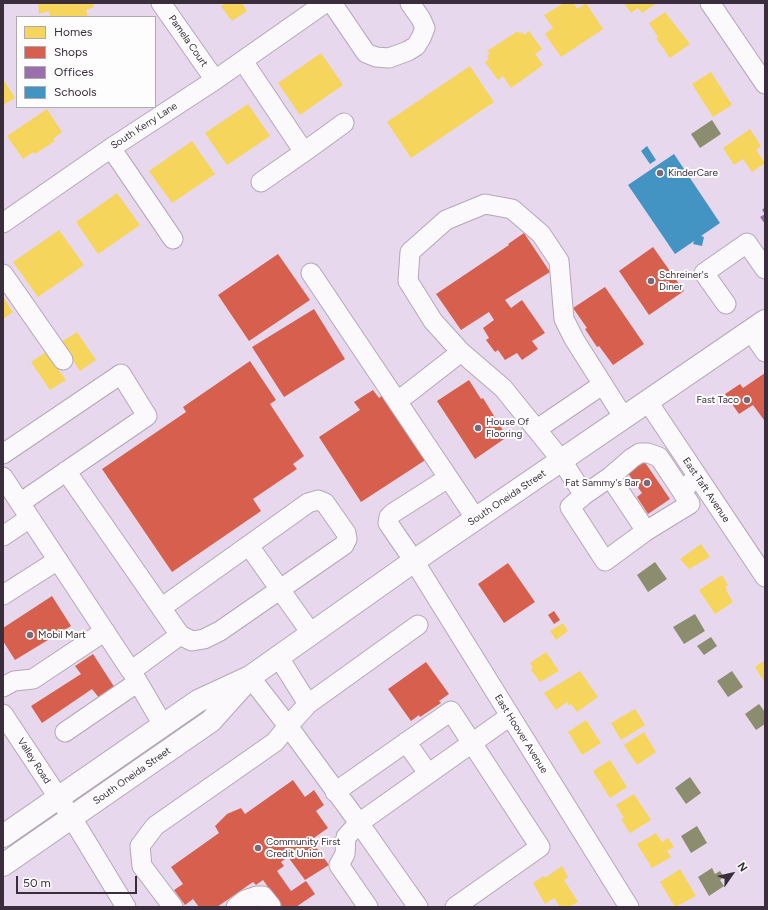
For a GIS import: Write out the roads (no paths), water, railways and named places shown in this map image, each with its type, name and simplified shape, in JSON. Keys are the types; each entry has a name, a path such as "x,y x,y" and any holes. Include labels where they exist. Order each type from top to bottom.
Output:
{"main road":[{"name":"South Oneida Street","path":"3,836 65,808 211,720 250,677 278,656 414,561 758,326"},
{"name":"South Oneida Street","path":"3,865 65,808 163,725 198,700 250,677"}],"street":[{"name":"Pamela Court","path":"162,3 215,80"},
{"name":"South Kerry Lane","path":"5,219 215,80 326,3"},
{"path":"332,3 366,53 376,57 389,58 408,51 416,46 421,38 424,28 421,20 410,3"},
{"path":"710,3 765,84"},
{"path":"243,61 304,152"},
{"path":"261,182 344,123"},
{"path":"111,148 173,239"},
{"path":"584,495 562,461 503,388 461,352 433,321 408,281 410,252 446,220 485,204 512,209 541,234 559,261 564,319 602,385 624,418"},
{"path":"726,304 704,273 747,243 765,269"},
{"path":"311,273 476,519"},
{"path":"3,274 63,360"},
{"path":"758,326 765,352"},
{"path":"398,401 461,352"},
{"path":"3,454 121,374 147,416 66,471 25,510 3,536"},
{"path":"537,429 602,385"},
{"name":"East Taft Avenue","path":"648,402 697,478 765,577"},
{"path":"640,453 648,453 659,457 690,504 646,531 605,561 570,507 584,495 610,477 632,458 640,453"},
{"path":"66,471 161,608 180,635 192,641 204,639 220,631 280,590 344,545 347,539 346,533 325,503 318,500 308,504 161,608"},
{"path":"3,477 105,631 163,725"},
{"path":"610,477 646,531"},
{"name":"East Hoover Avenue","path":"448,478 393,513 389,518 388,523 414,561 629,907"},
{"path":"681,490 697,478"},
{"path":"249,546 311,633"},
{"path":"3,595 58,560"},
{"path":"173,907 142,866 140,846 155,826 275,742 308,704 418,625"},
{"path":"3,687 14,681 33,679 105,631"},
{"path":"65,732 134,676 180,635"},
{"path":"278,656 308,704"},
{"path":"250,677 359,823 418,907"},
{"path":"335,792 451,711 540,847 455,907"},
{"name":"Valley Road","path":"3,714 65,808 126,907"},
{"path":"368,907 339,865 345,854 346,837 359,823 510,716"},
{"path":"406,742 428,773"},
{"path":"236,907 245,900 256,896 263,896 271,906"}],"place":[{"name":"KinderCare","path":"660,173"},
{"name":"Schreiner's Diner","path":"651,281"},
{"name":"Fast Taco","path":"747,400"},
{"name":"House Of Flooring","path":"478,428"},
{"name":"Fat Sammy's Bar","path":"647,483"},
{"name":"Mobil Mart","path":"30,635"},
{"name":"Community First Credit Union","path":"258,848"}]}
